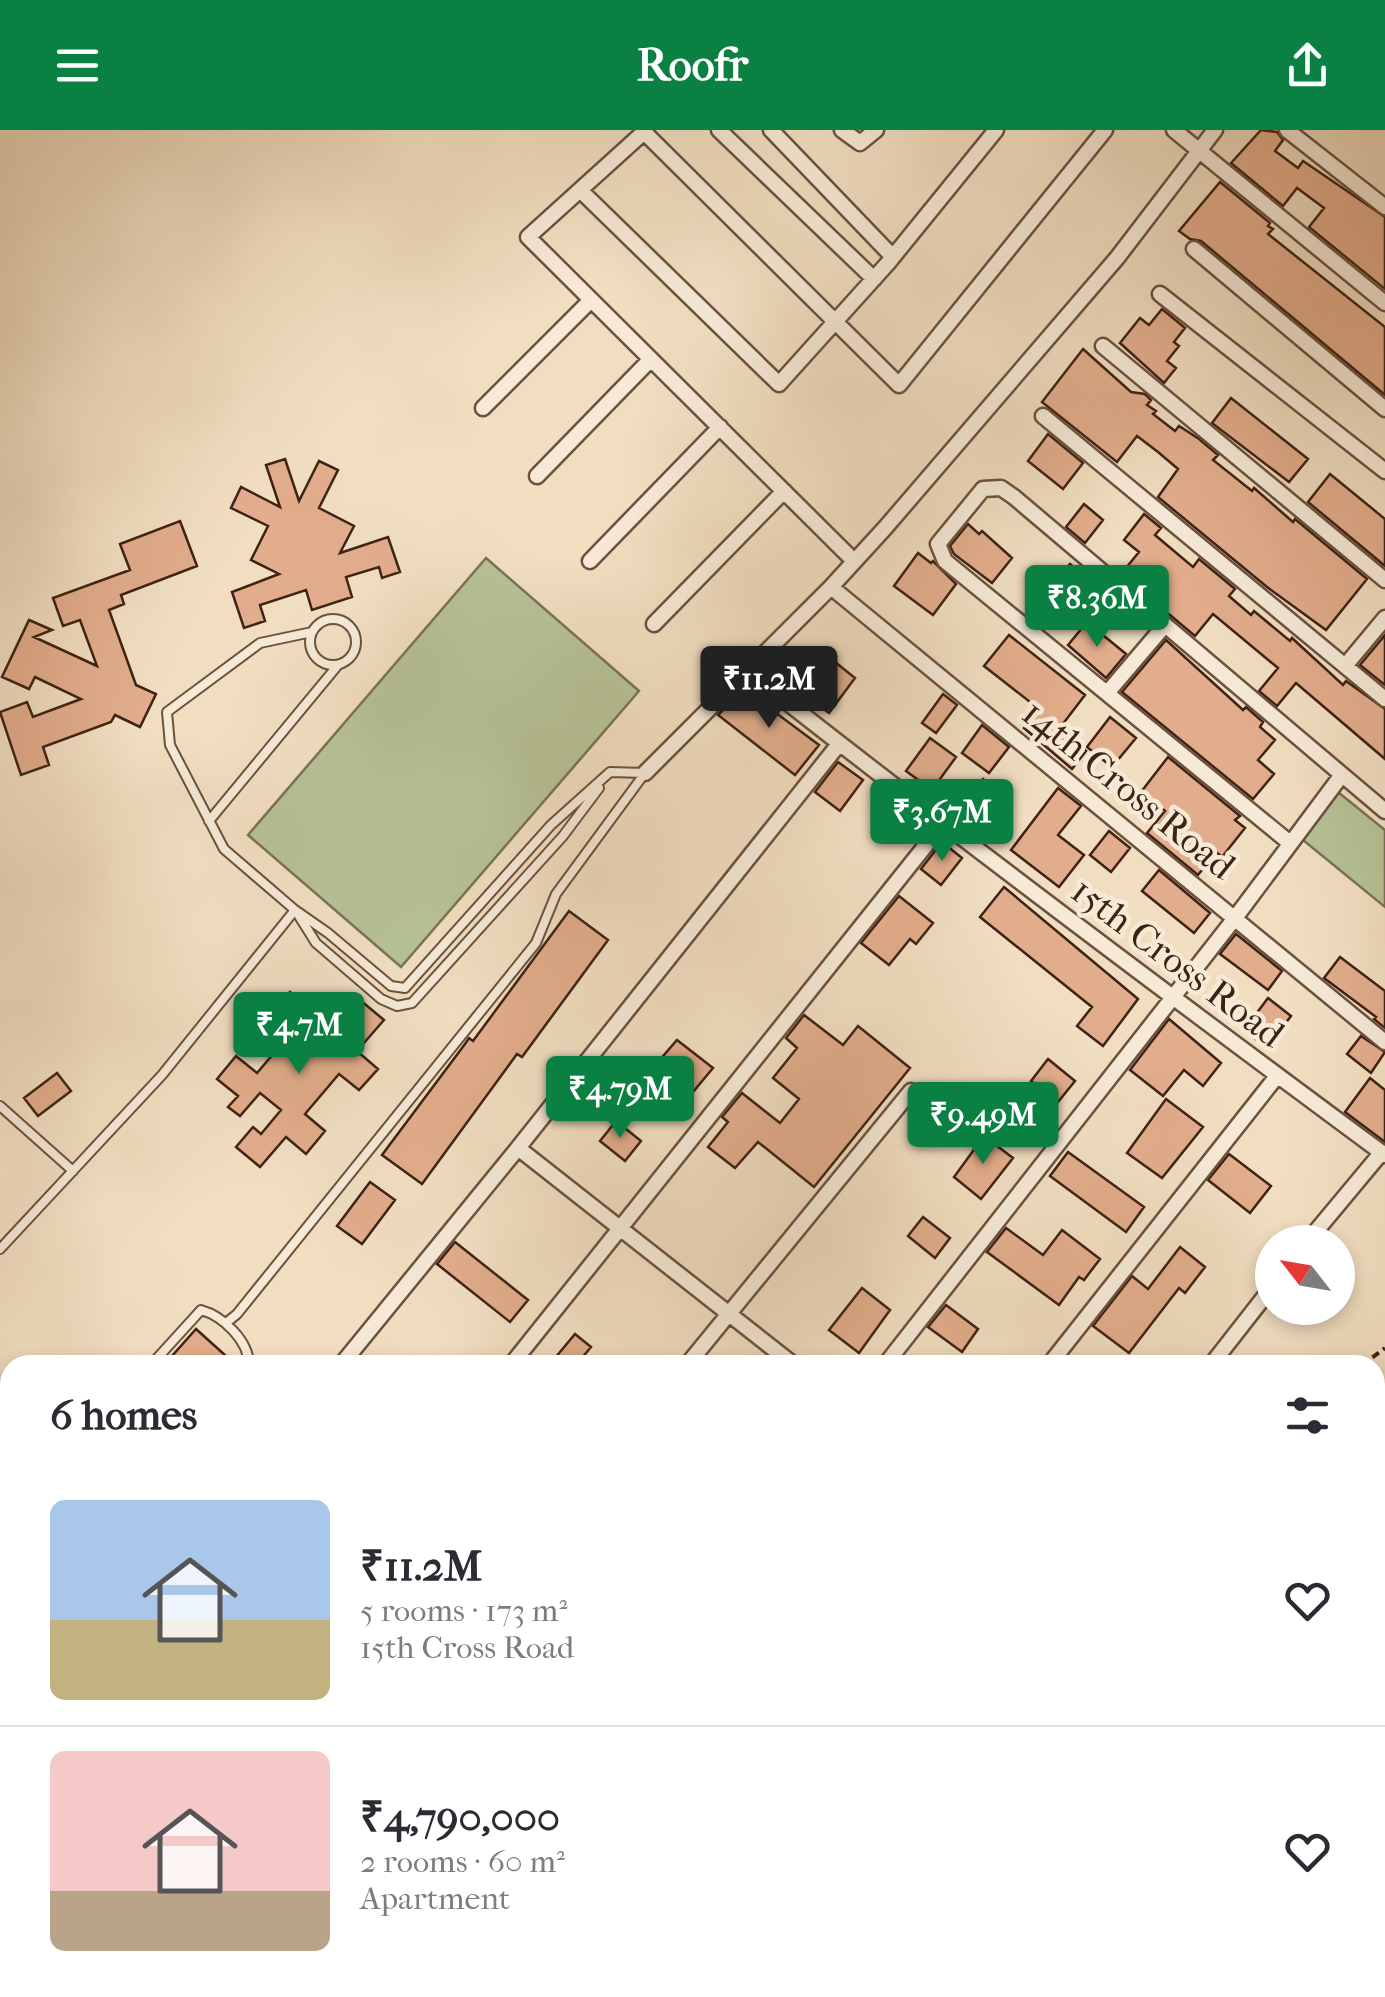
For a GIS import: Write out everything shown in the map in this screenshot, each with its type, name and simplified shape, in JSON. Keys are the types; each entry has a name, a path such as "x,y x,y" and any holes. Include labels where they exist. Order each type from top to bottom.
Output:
{"street":[{"path":"719,130 874,279"},
{"path":"770,130 893,257"},
{"path":"842,130 860,144 876,130"},
{"path":"580,190 778,384 836,324 996,130"},
{"path":"854,562 528,237 640,132 899,385 1106,130"},
{"path":"1174,130 1385,303"},
{"path":"644,772 854,562 1106,270 1215,130"},
{"path":"1288,130 1385,207"},
{"path":"1194,248 1385,408"},
{"path":"1160,294 1385,471"},
{"path":"483,408 590,300"},
{"path":"1103,346 1385,580"},
{"path":"537,476 650,360"},
{"path":"1043,416 1385,699"},
{"path":"590,561 720,427"},
{"path":"1290,844 945,561 938,544 984,489 1001,488 1014,496 1385,812"},
{"path":"654,624 784,490"},
{"name":"14th Cross Road","path":"831,587 1385,1042"},
{"path":"1345,666 1385,618"},
{"path":"1108,692 1165,625"},
{"name":"15th Cross Road","path":"746,670 1172,999 1383,1153"},
{"path":"349,1355 839,744"},
{"path":"893,1355 1235,918 1340,776"},
{"path":"519,1355 942,824"},
{"path":"1063,1355 1277,1076"},
{"path":"695,1355 911,1091"},
{"path":"518,1148 781,1355"},
{"path":"1322,1225 1383,1153"},
{"path":"1218,1355 1255,1308"}],"lane":[{"path":"209,820 338,665 352,657 357,642 352,628 331,618 312,632 312,654 324,664 338,665"},
{"path":"312,632 260,643 166,712 170,745 224,850 391,986 405,988 551,825 610,772 644,772"},
{"path":"295,910 316,943 382,999 397,1006 412,1002 563,836 610,772"},
{"path":"226,1324 536,943 556,894 644,772"},
{"path":"0,1249 162,1074 295,910"},
{"path":"0,1106 74,1171"},
{"path":"160,1355 200,1310 226,1324 247,1355"}],"green space":[{"path":"486,558 639,691 401,967 248,835"},
{"path":"1338,792 1385,830 1385,907 1303,840"}],"building":[{"path":"1261,130 1277,132 1283,140 1275,151 1298,168 1303,161 1385,217 1385,289 1309,227 1324,208 1297,188 1283,206 1231,163"},
{"path":"1220,182 1270,223 1268,226 1273,229 1268,234 1385,327 1385,395 1201,241 1179,231"},
{"path":"1162,309 1185,328 1174,342 1179,346 1167,361 1176,368 1164,383 1120,343 1140,318 1149,325"},
{"path":"1083,349 1131,392 1145,394 1151,400 1147,405 1156,411 1153,414 1175,431 1179,426 1199,439 1218,455 1213,460 1293,522 1295,519 1367,579 1326,630 1158,497 1178,469 1158,452 1137,436 1117,462 1042,402"},
{"path":"1231,398 1308,459 1289,482 1212,423"},
{"path":"1048,434 1083,463 1063,489 1028,461"},
{"path":"285,459 299,501 319,461 338,470 319,508 354,526 340,553 388,537 400,572 382,578 379,567 346,577 352,597 312,610 306,590 260,605 265,621 244,628 232,592 279,574 251,560 268,526 231,508 241,487 280,507 266,465"},
{"path":"1330,474 1385,519 1385,566 1308,502"},
{"path":"1084,504 1103,520 1085,543 1066,527"},
{"path":"1144,514 1161,528 1155,535 1193,567 1199,559 1235,589 1229,596 1251,615 1254,611 1290,641 1292,638 1343,685 1346,681 1385,709 1385,759 1296,683 1277,706 1259,691 1278,668 1213,614 1195,636 1121,574 1139,552 1124,540"},
{"path":"180,521 197,566 121,595 124,604 109,610 136,685 156,694 140,727 115,715 111,722 43,747 49,765 21,775 0,712 27,702 33,717 81,699 35,677 29,689 2,677 29,620 52,630 34,637 97,666 80,620 63,626 53,598 130,570 120,544"},
{"path":"968,524 979,534 982,531 1012,558 992,583 954,554 950,546"},
{"path":"918,553 933,561 956,584 933,615 894,586"},
{"path":"1070,564 1090,580 1067,608 1047,592"},
{"path":"1087,622 1126,654 1106,678 1068,645"},
{"path":"1009,635 1085,695 1059,729 1086,751 1072,769 1024,728 1039,709 984,666"},
{"path":"1385,635 1385,685 1360,665"},
{"path":"1166,640 1243,710 1246,707 1263,722 1260,727 1275,740 1258,760 1274,774 1253,799 1122,692"},
{"path":"835,662 855,678 829,713 809,698"},
{"path":"744,689 819,745 795,775 718,715"},
{"path":"943,694 957,705 936,733 922,723"},
{"path":"1110,717 1136,738 1112,767 1087,747"},
{"path":"982,725 1009,747 989,773 962,753"},
{"path":"930,738 956,757 932,790 906,771"},
{"path":"1168,757 1240,816 1235,820 1245,828 1222,857 1216,852 1198,875 1147,833 1165,811 1141,792"},
{"path":"838,762 863,780 840,811 815,792"},
{"path":"983,779 1008,797 982,831 958,814"},
{"path":"1058,788 1081,806 1058,835 1084,855 1059,887 1011,850"},
{"path":"1109,831 1130,848 1111,872 1090,855"},
{"path":"942,842 962,858 941,885 921,869"},
{"path":"1159,870 1210,913 1194,933 1142,891"},
{"path":"1004,887 1138,999 1103,1046 1077,1026 1092,1007 980,917"},
{"path":"899,896 933,923 916,944 910,939 889,965 861,943"},
{"path":"569,911 608,940 522,1057 517,1054 422,1184 382,1155"},
{"path":"1236,934 1282,971 1268,990 1220,954"},
{"path":"1340,957 1385,991 1385,1028 1324,978"},
{"path":"290,992 311,1009 304,1017 314,1026 309,1032 331,1050 351,1026 343,1020 360,1000 384,1020 357,1051 378,1069 359,1090 339,1074 305,1114 325,1131 306,1154 286,1137 260,1167 236,1147 253,1127 261,1134 281,1110 260,1093 240,1116 228,1107 238,1096 217,1079 236,1056 257,1073 291,1033 270,1015"},
{"path":"1268,998 1291,1016 1267,1048 1244,1030"},
{"path":"804,1015 843,1045 858,1026 910,1068 814,1187 758,1142 735,1168 708,1147 728,1122 722,1117 742,1093 780,1123 799,1099 773,1078 797,1048 786,1038"},
{"path":"1169,1019 1221,1063 1203,1086 1184,1070 1163,1096 1130,1070"},
{"path":"1361,1036 1385,1052 1371,1073 1347,1054"},
{"path":"677,1040 713,1068 693,1092 657,1063"},
{"path":"1048,1059 1075,1081 1058,1102 1031,1081"},
{"path":"57,1073 71,1091 38,1116 24,1098"},
{"path":"1370,1078 1385,1090 1385,1142 1345,1112"},
{"path":"1166,1099 1203,1127 1162,1178 1127,1153"},
{"path":"616,1121 641,1141 625,1161 600,1141"},
{"path":"984,1136 1013,1158 981,1199 954,1177"},
{"path":"1068,1152 1144,1207 1126,1232 1050,1176"},
{"path":"1229,1154 1271,1186 1250,1213 1208,1180"},
{"path":"370,1182 395,1200 362,1244 337,1226"},
{"path":"923,1217 950,1238 935,1258 908,1236"},
{"path":"1006,1228 1043,1255 1062,1230 1100,1259 1084,1280 1079,1277 1059,1305 987,1252"},
{"path":"455,1242 528,1300 510,1322 437,1264"},
{"path":"1180,1247 1205,1267 1185,1293 1179,1288 1129,1353 1093,1326 1132,1276 1148,1289"},
{"path":"862,1288 890,1310 859,1353 829,1330"},
{"path":"946,1305 978,1329 962,1352 928,1327"},
{"path":"196,1329 225,1355 173,1355"},
{"path":"575,1334 591,1347 584,1355 558,1355"}]}
